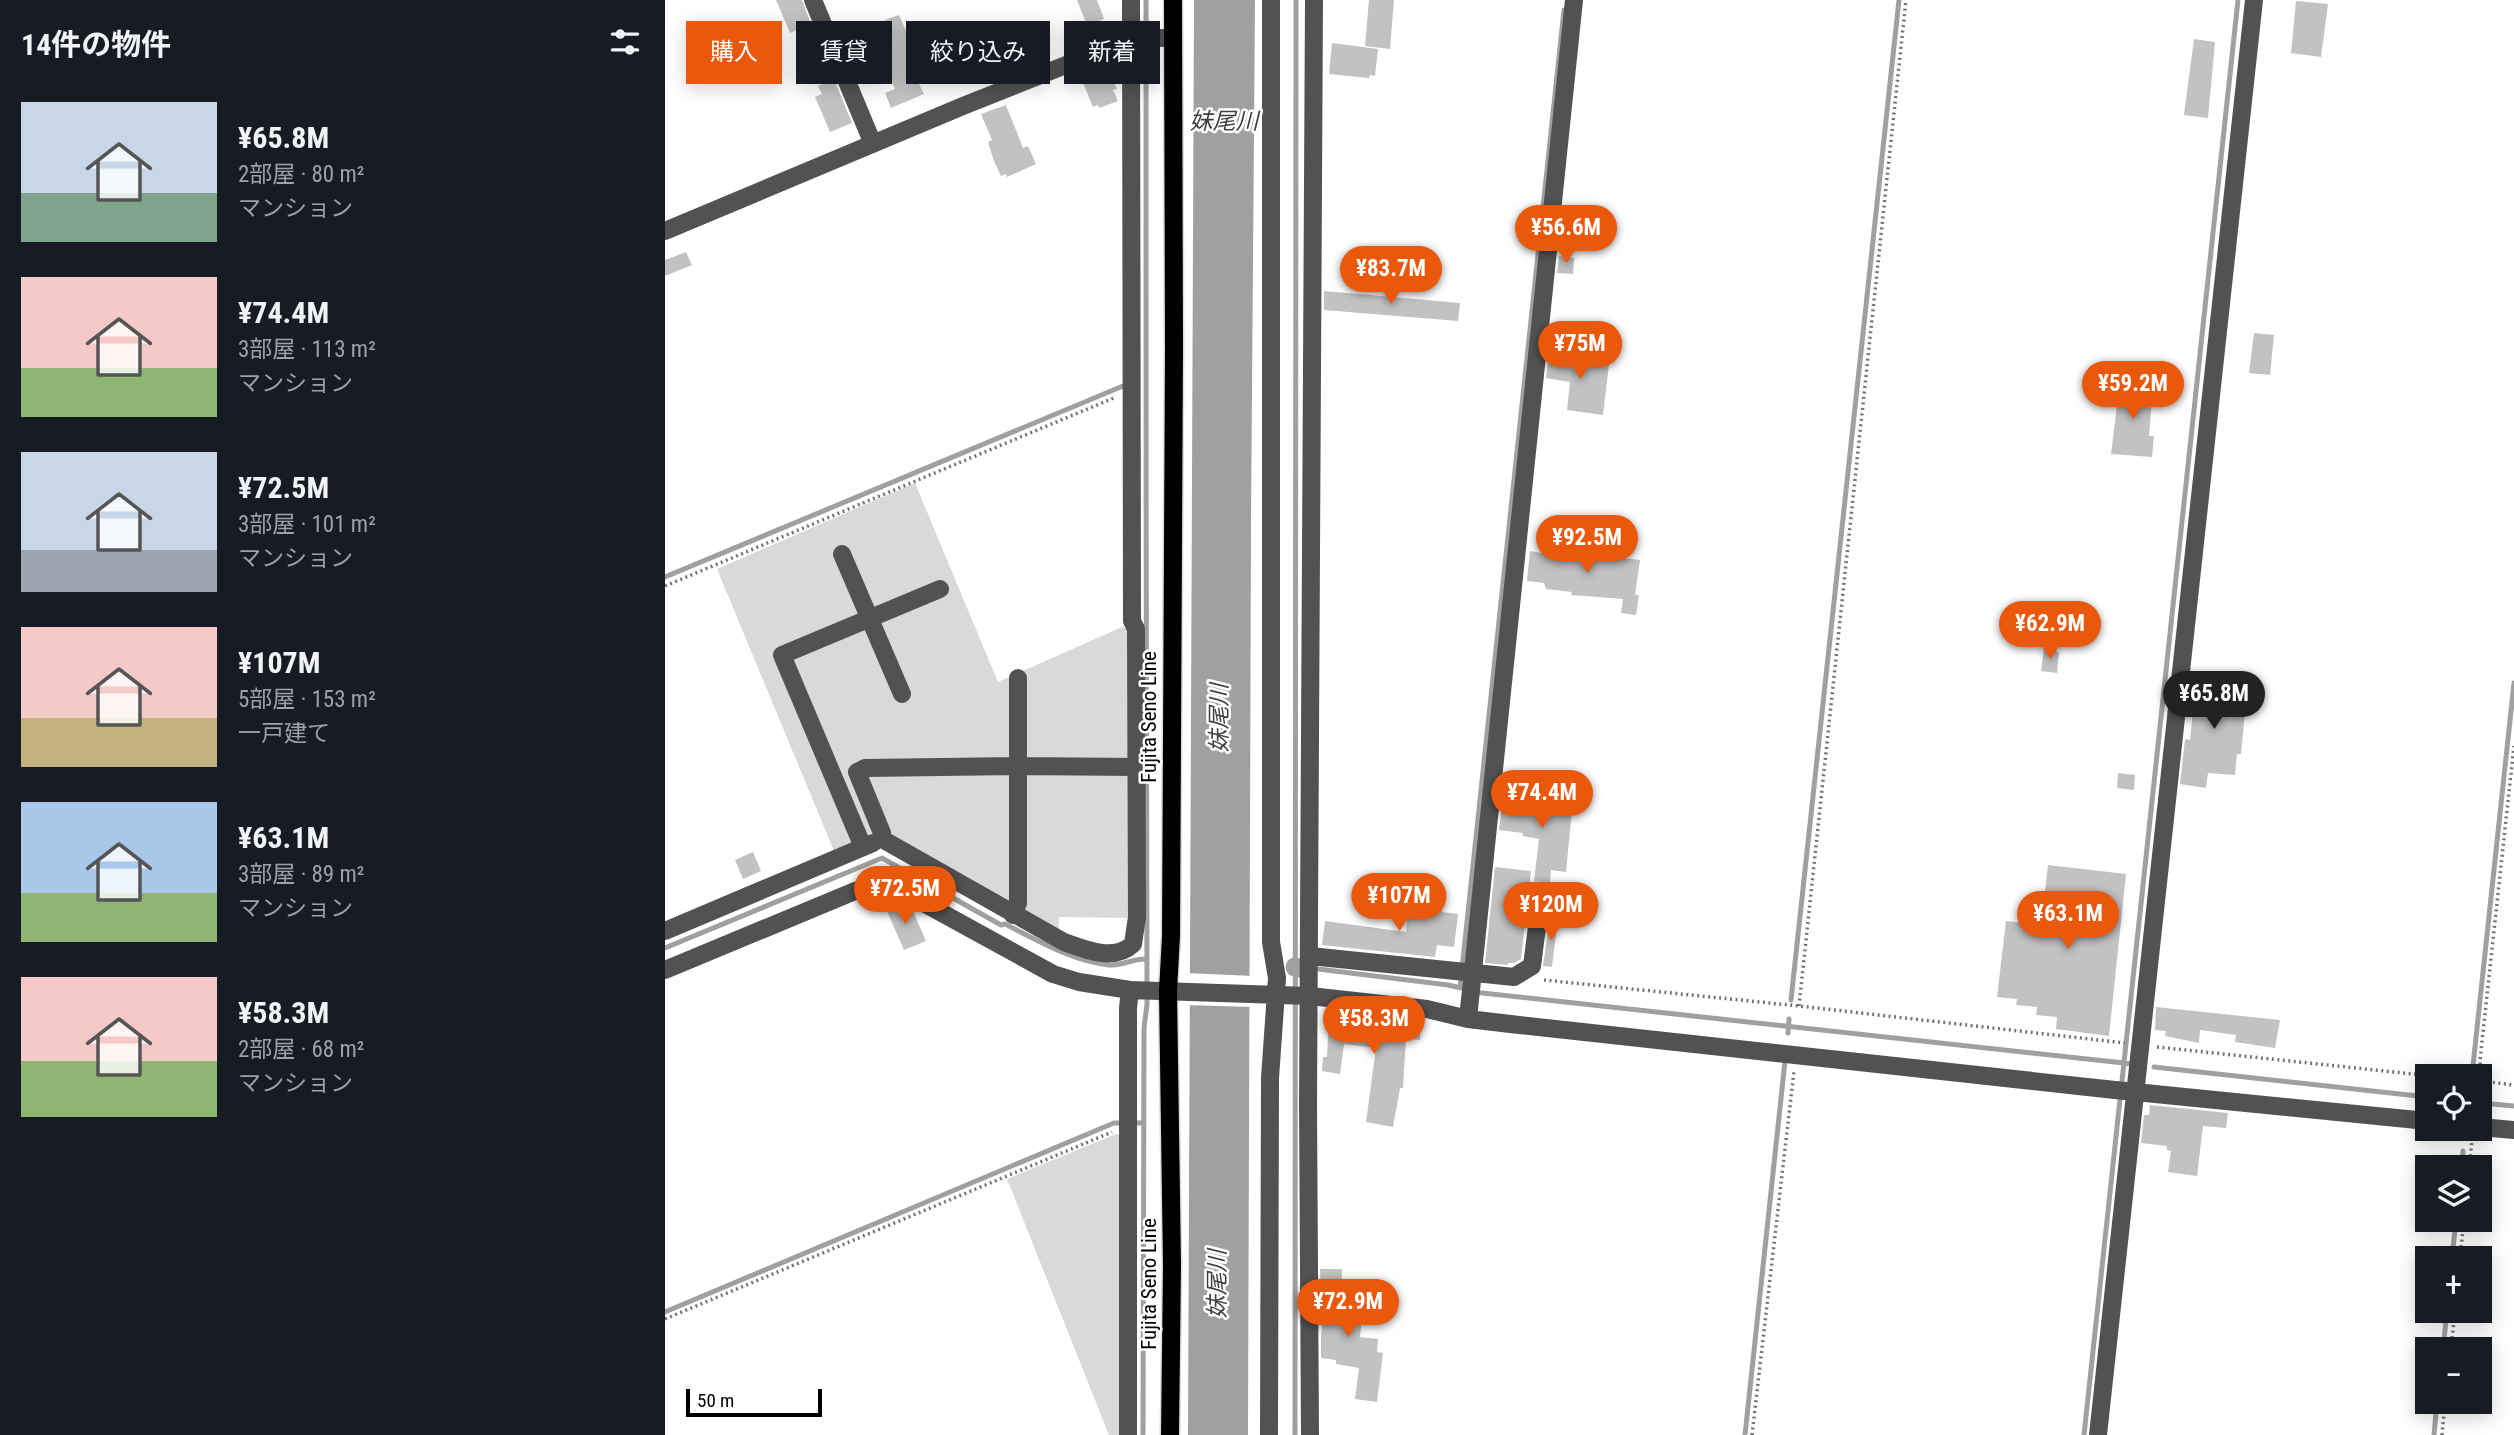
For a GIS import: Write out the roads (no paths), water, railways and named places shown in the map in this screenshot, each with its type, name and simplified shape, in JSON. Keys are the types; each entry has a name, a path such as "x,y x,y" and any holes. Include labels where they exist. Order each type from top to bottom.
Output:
{"main road":[{"name":"Fujita Seno Line","path":"1171,1435 1172,1251 1155,991 1171,936 1173,0"}],"street":[{"path":"813,0 873,144"},
{"path":"1132,0 1137,21"},
{"path":"1271,0 1271,942 1277,978 1289,995 1310,1435"},
{"path":"1269,1435 1270,1078 1289,995 1310,956 1314,0"},
{"path":"1467,987 1574,0"},
{"path":"2098,1435 2127,1091 2142,1045 2254,0"},
{"path":"1160,38 1173,38"},
{"path":"665,231 873,144 1064,69"},
{"path":"667,965 871,887 898,890 1029,939 1091,952 1125,952 1133,944 1137,917 1137,767 1136,629 1132,621 1131,389 1140,84"},
{"path":"842,554 902,694"},
{"path":"863,847 782,655 940,589"},
{"path":"1013,915 1018,903 1018,678"},
{"path":"882,839 857,772 865,768 1137,767"},
{"path":"882,839 1013,915 1053,974 1067,979 1155,991 1289,995 1427,1009 1467,987 1514,977 1532,966 1539,911"},
{"path":"665,931 882,839"},
{"path":"1310,956 1795,1055 2415,1120"},
{"path":"1128,1435 1128,1125 1155,991"},
{"path":"2492,1128 2514,1130"}],"water":[{"name":"妹尾川","path":"1194,0 1255,0 1248,1435 1188,1435"}],"waterway":[{"path":"1143,1435 1144,1028 1147,1004 1146,0"},
{"path":"1295,1435 1296,0"},
{"path":"1791,1000 1899,0"},
{"path":"2084,1435 2238,0"},
{"path":"1460,988 1564,10"},
{"path":"665,577 1128,386"},
{"path":"2473,1064 2514,683"},
{"path":"665,948 882,858 1001,925 1005,924 1069,955 1109,965 1147,959"},
{"path":"1295,967 1299,968"},
{"path":"1318,969 1461,988"},
{"path":"1473,992 2133,1064"},
{"path":"1788,1033 1789,1019"},
{"path":"1745,1435 1785,1061"},
{"path":"2154,1067 2415,1096"},
{"path":"2492,1104 2514,1106"},
{"path":"665,1312 1114,1123 1144,1123"},
{"path":"2463,1151 2463,1155"},
{"path":"2453,1246 2455,1232"},
{"path":"2444,1337 2446,1323"},
{"path":"2434,1435 2436,1414"}]}
